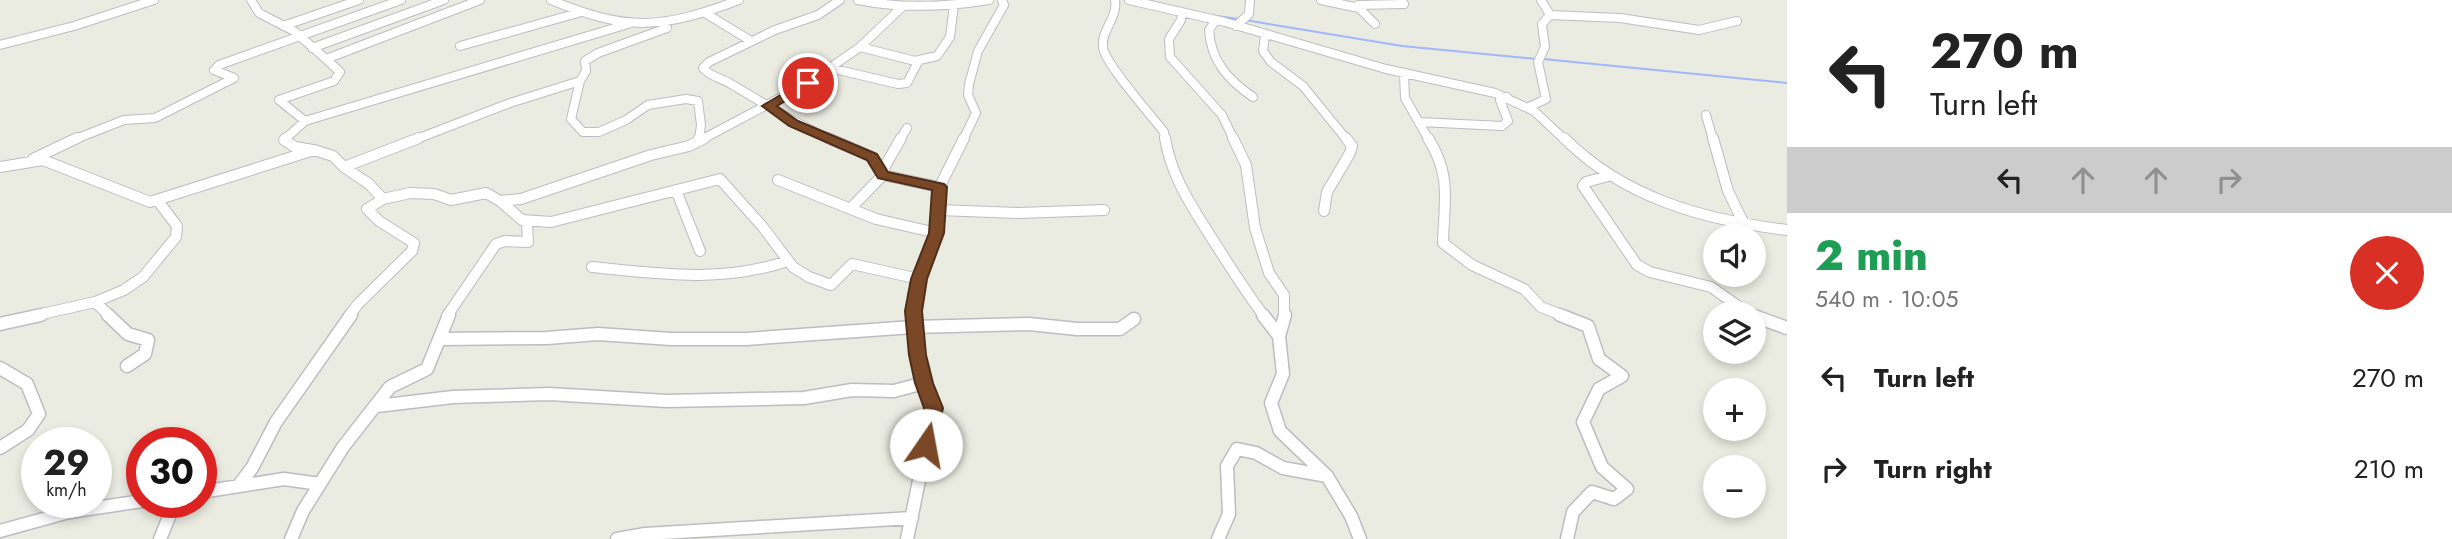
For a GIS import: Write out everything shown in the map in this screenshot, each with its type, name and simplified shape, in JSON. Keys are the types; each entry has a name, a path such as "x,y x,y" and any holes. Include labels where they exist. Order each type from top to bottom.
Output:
{"street":[{"path":"0,45 74,26 154,0"},
{"path":"251,0 259,13 299,36 340,72 334,81 279,100 305,121"},
{"path":"284,26 359,0"},
{"path":"27,161 98,128 124,120 155,118 234,78 214,70 215,67 401,0"},
{"path":"312,48 444,0"},
{"path":"326,59 480,0"},
{"path":"551,0 605,22 628,24 662,23 705,13 739,0"},
{"path":"840,0 818,15 751,41 709,62 703,68 707,73 768,106 793,123 872,157 883,175 939,187"},
{"path":"858,0 902,7 954,5 989,0"},
{"path":"907,539 934,408 924,383 913,327 919,279 937,233 939,187 976,113 968,95 978,51 1004,5 1002,0"},
{"path":"1115,0 1116,14 1101,38 1101,48 1164,132 1168,154 1187,202 1203,223 1236,280 1279,336"},
{"path":"1129,0 1216,20 1404,73 1468,85 1507,97 1529,107 1546,120 1574,149 1608,176 1674,205 1744,224"},
{"path":"1237,26 1249,14 1250,0"},
{"path":"1321,0 1358,5 1404,4 1401,0"},
{"path":"1541,0 1549,15"},
{"path":"860,47 919,60 937,56 944,49 954,23 954,5"},
{"path":"1358,5 1376,24"},
{"path":"500,201 521,199 543,189 699,141 768,106 830,68 860,47 902,7"},
{"path":"460,46 579,13"},
{"path":"705,13 751,41"},
{"path":"1182,13 1181,20 1169,39 1170,57 1222,115 1246,165 1255,228 1269,273 1284,295 1286,310 1279,336 1283,374 1271,403 1280,430 1327,476 1351,516 1360,539"},
{"path":"1549,15 1620,18 1699,30 1737,20"},
{"path":"1529,107 1546,99 1538,62 1545,49 1546,40 1541,31 1542,24 1549,15"},
{"path":"1216,20 1209,30 1212,57 1239,87 1253,97"},
{"path":"662,23 667,28 598,53 585,61 586,71 580,81 571,119 583,132 599,132 626,120 648,105 686,99 698,101 699,141"},
{"path":"383,199 369,184 333,156 295,147 284,140 305,121 362,102 416,90 591,38 628,24"},
{"path":"1265,35 1263,51 1271,62 1303,86 1352,146 1352,151 1335,173 1324,211"},
{"path":"830,68 898,84 907,83 919,60"},
{"path":"1404,73 1402,83 1408,107 1443,167 1447,195 1443,243 1472,265 1524,289 1541,307 1588,326 1599,359 1622,376 1598,389 1583,422 1602,467 1627,489 1614,499 1592,492 1573,512 1567,539"},
{"path":"344,167 510,103 580,81"},
{"path":"1419,122 1502,126 1508,121 1500,100 1507,97"},
{"path":"1706,115 1728,191 1744,224"},
{"path":"851,208 883,175 885,166 907,128"},
{"path":"0,167 41,159 80,172 134,199 158,201 314,150"},
{"path":"1608,176 1586,181 1583,187 1637,265 1650,272 1703,284 1729,301"},
{"path":"239,485 252,468 276,422 358,304 412,251 414,243 379,221 367,209 383,199 410,193 434,194 451,200 486,193 527,223 551,222 720,179 762,226 788,261 808,277 831,285 852,264 919,279"},
{"path":"778,180 887,224 937,233"},
{"path":"676,190 699,251"},
{"path":"0,324 95,302 135,284 148,271 165,245 176,237 177,226 158,201"},
{"path":"939,210 1104,210"},
{"path":"291,539 303,511 343,447 390,387 427,369 441,339 446,320 496,244 505,240 528,242 527,223"},
{"path":"1766,227 1787,230"},
{"path":"592,267 688,277 757,271 788,261"},
{"path":"95,302 128,334 148,340 145,355 127,366"},
{"path":"441,339 598,334 671,339 746,338 913,327 1029,324 1077,329 1119,329 1134,319"},
{"path":"1766,320 1787,328"},
{"path":"0,368 27,384 38,414 28,430 0,447"},
{"path":"377,406 453,397 549,394 667,401 804,398 852,390 894,391 924,383"},
{"path":"1218,539 1229,514 1227,466 1237,449 1254,450 1275,465 1300,473 1327,476"},
{"path":"217,489 284,479 320,484"},
{"path":"0,531 69,512 126,503"},
{"path":"160,539 169,518"},
{"path":"617,539 645,534 912,518"}],"waterway":[{"path":"1210,15 1238,19"},
{"path":"1245,20 1402,46 1536,59"},
{"path":"1543,59 1787,83"}],"route":[{"path":"808,83 768,106 793,123 872,157 883,175 939,187 937,233 919,279 913,327 924,383 934,408 926,445"}]}
